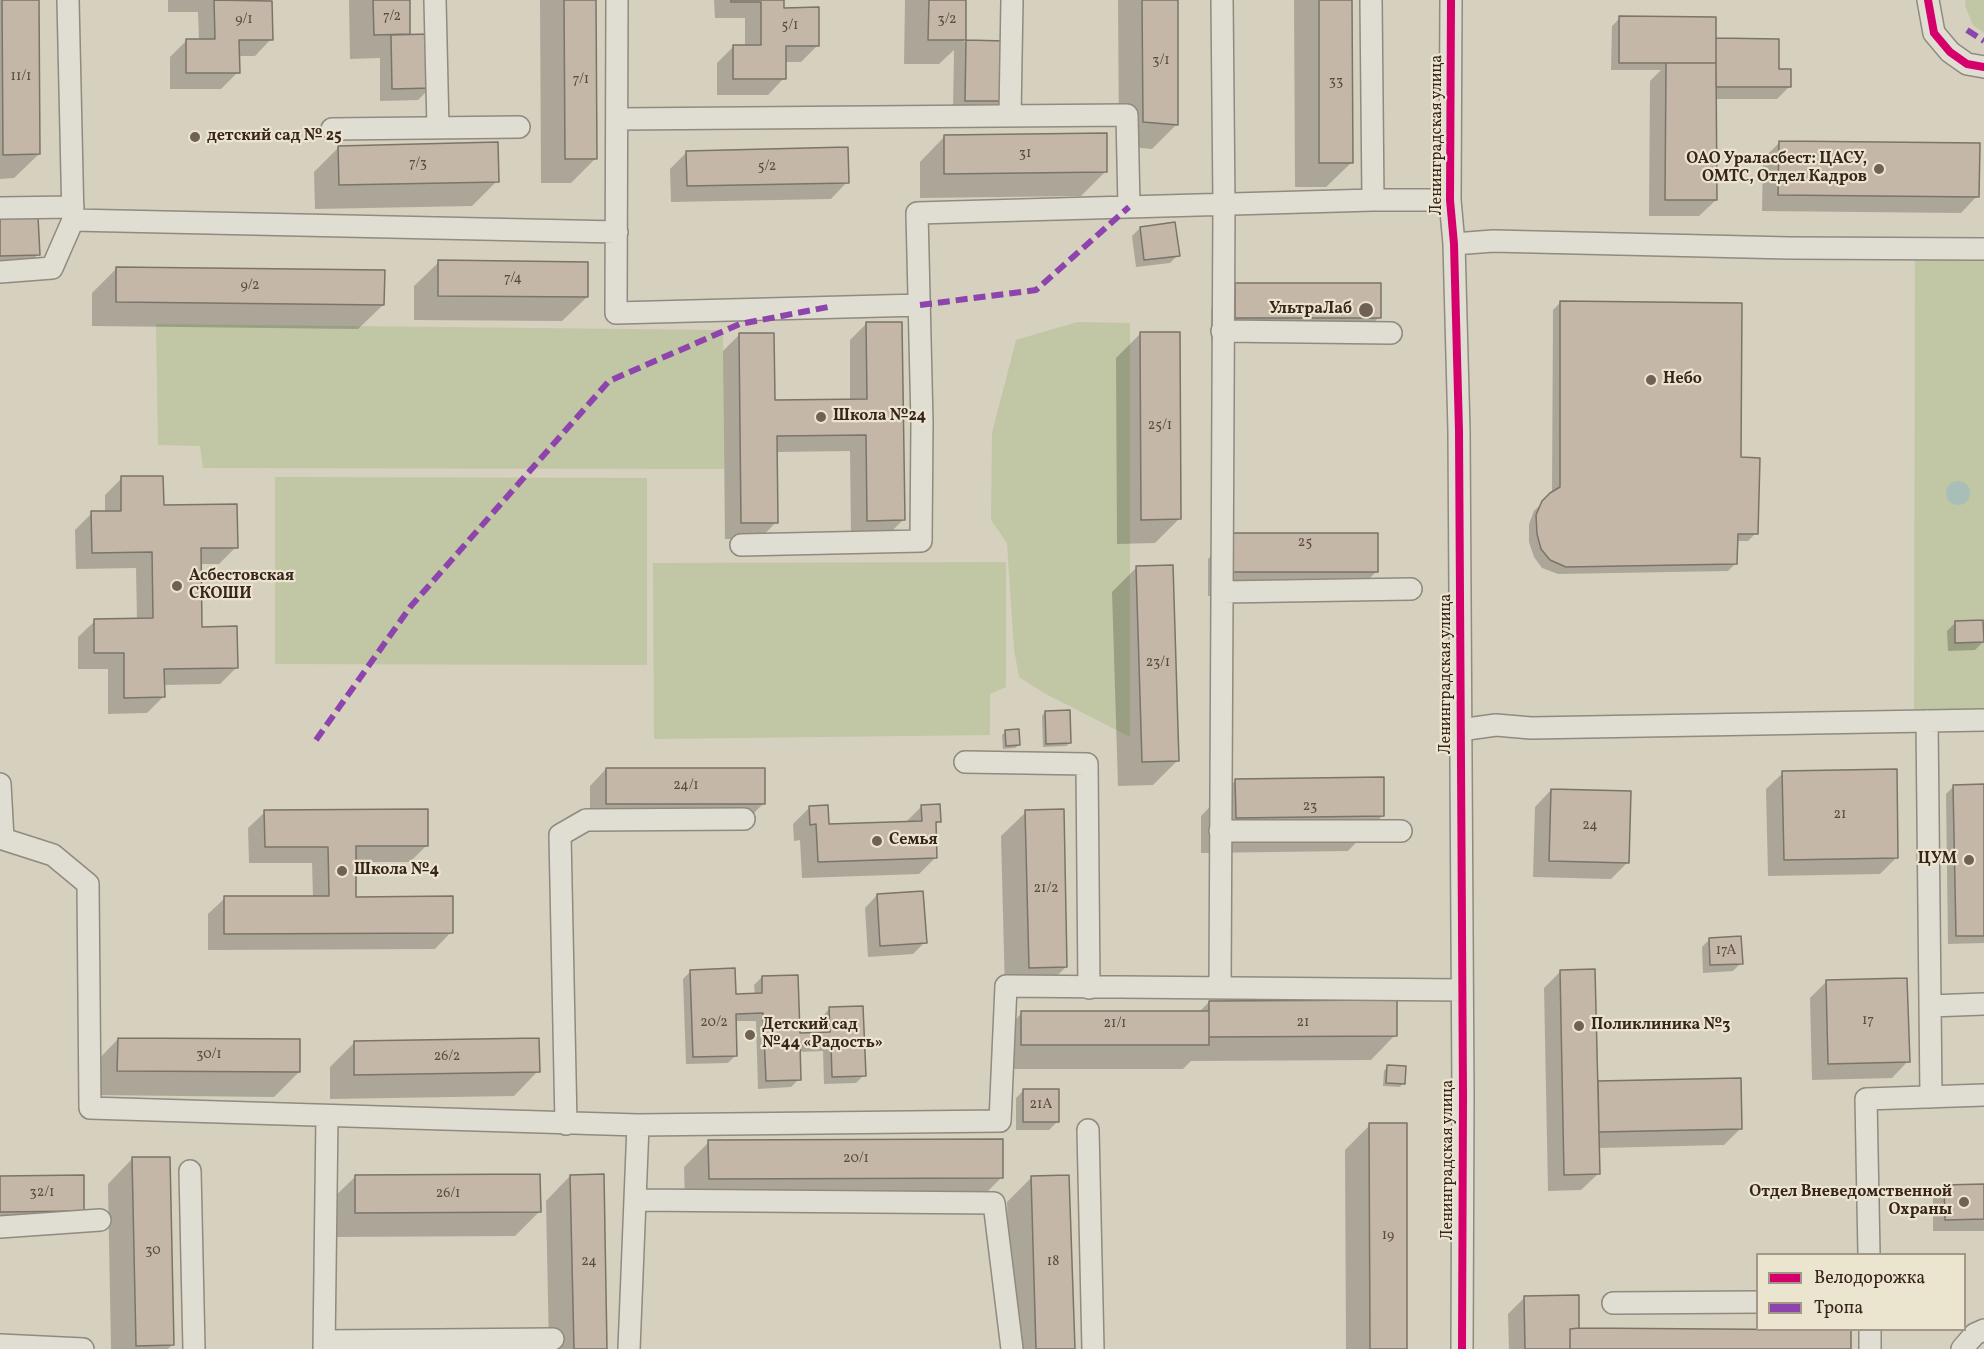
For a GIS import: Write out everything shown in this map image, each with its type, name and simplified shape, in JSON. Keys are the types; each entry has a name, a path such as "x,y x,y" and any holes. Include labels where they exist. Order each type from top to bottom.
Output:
{"street":[{"path":"0,272 52,268 73,213 68,0"},
{"path":"435,0 438,128"},
{"path":"616,0 618,119 616,313 920,305"},
{"path":"1010,116 1012,0"},
{"path":"1220,988 1224,204 1222,0"},
{"path":"1371,0 1373,200"},
{"name":"Ленинградская улица","path":"1451,0 1450,200 1454,244 1459,431 1462,1349"},
{"path":"1928,0 1934,33 1950,52 1966,64 1984,67"},
{"path":"618,119 1127,115 1129,207"},
{"path":"332,129 519,127"},
{"path":"741,545 921,542 922,423 917,213 1373,200 1450,200"},
{"path":"0,208 73,213 616,232"},
{"path":"1454,244 1493,241 1789,248 1984,249"},
{"path":"1222,331 1391,333"},
{"path":"1222,592 1411,589"},
{"path":"1460,730 1496,725 1531,728 1984,720"},
{"path":"1927,721 1931,1096"},
{"path":"965,762 1087,764 1089,988"},
{"path":"0,784 3,839 53,855 88,884 90,1108 566,1124 1000,1121 1006,986 1462,990"},
{"path":"566,1124 560,835 586,820 744,819"},
{"path":"1220,831 1401,831"},
{"path":"1930,1006 1984,1004"},
{"path":"1869,1253 1866,1099 1984,1095"},
{"path":"327,1116 324,1345 553,1339"},
{"path":"629,1349 638,1125"},
{"path":"1088,1130 1093,1349"},
{"path":"190,1171 194,1349"},
{"path":"636,1200 994,1203 1012,1349"},
{"path":"0,1227 100,1220"},
{"path":"1613,1303 1756,1302"},
{"path":"1962,1349 1975,1334 1984,1330"},
{"path":"1870,1331 1870,1349"},
{"path":"0,1345 83,1349"}],"green space":[{"path":"1966,0 1984,0 1984,33 1973,25 1965,6"},
{"path":"1915,240 1984,240 1984,709 1914,709"},
{"path":"1077,322 1130,323 1130,737 1044,693 1019,677 1014,649 1007,543 991,520 992,433 1016,340"},
{"path":"156,324 723,330 724,469 203,468 200,446 158,445"},
{"path":"275,477 647,478 647,665 275,664"},
{"path":"1006,562 1006,687 990,694 990,735 654,739 653,563"}],"water":[{"path":"1958,481 1963,482 1969,488 1969,498 1963,504 1958,505 1953,504 1947,498 1946,493 1947,488 1953,482"}],"building":[{"path":"2,0 39,0 40,154 3,155"},
{"path":"214,0 272,1 273,40 239,40 240,73 186,73 186,39 215,39"},
{"path":"373,0 410,0 410,34 374,35"},
{"path":"564,0 596,0 597,159 565,159"},
{"path":"731,0 784,0 784,8 819,7 819,46 786,46 786,79 733,79 733,45 761,45 761,2 731,2"},
{"path":"929,0 966,0 966,40 928,40"},
{"path":"1142,0 1178,0 1178,125 1143,122"},
{"path":"1319,0 1352,0 1353,163 1319,163"},
{"path":"1619,16 1716,17 1716,63 1619,63"},
{"path":"430,34 431,88 392,89 391,35"},
{"path":"1716,38 1779,39 1779,69 1791,69 1791,87 1716,87"},
{"path":"966,40 1006,41 1005,101 965,101"},
{"path":"1666,63 1716,63 1717,200 1665,200"},
{"path":"1107,133 1107,172 944,174 944,135"},
{"name":"ОАО Ураласбест: ЦАСУ, ОМТС, Отдел Кадров","path":"1779,141 1980,143 1979,197 1778,195"},
{"path":"498,142 499,182 339,185 338,146"},
{"path":"848,147 849,183 687,186 686,151"},
{"path":"38,217 40,255 0,256 0,218"},
{"path":"1175,222 1180,256 1144,260 1140,227"},
{"path":"438,260 588,262 588,297 438,296"},
{"path":"116,267 385,270 384,305 116,302"},
{"path":"1235,283 1381,283 1381,318 1235,318"},
{"name":"Небо","path":"1560,301 1742,303 1741,457 1760,458 1758,534 1738,534 1737,564 1566,567 1550,560 1541,549 1536,515 1542,501 1560,487"},
{"name":"Школа №24","path":"866,322 902,322 905,520 867,521 866,435 777,436 778,523 741,523 739,333 774,333 775,400 867,399"},
{"path":"1140,332 1180,332 1181,519 1141,520"},
{"name":"Асбестовская СКОШИ","path":"121,476 163,476 164,505 237,504 238,548 201,548 202,627 237,626 238,668 164,669 165,697 124,698 124,653 94,653 94,619 153,618 152,552 92,553 91,511 121,511"},
{"path":"1232,533 1378,533 1378,572 1232,572"},
{"path":"1173,565 1179,761 1142,762 1136,566"},
{"path":"1983,620 1984,642 1955,643 1955,621"},
{"path":"1070,710 1071,743 1046,744 1045,711"},
{"path":"1019,729 1020,745 1006,746 1005,730"},
{"path":"606,768 765,768 765,804 606,804"},
{"path":"1897,769 1898,858 1784,860 1782,771"},
{"path":"1384,777 1384,816 1236,818 1235,779"},
{"name":"ЦУМ","path":"1984,784 1984,936 1956,936 1953,785"},
{"path":"1551,789 1631,791 1629,863 1549,861"},
{"name":"Семья","path":"940,804 941,822 936,822 937,858 818,862 816,824 810,825 809,806 828,805 829,824 922,821 921,805"},
{"name":"Школа №4","path":"428,809 428,846 356,846 356,897 453,896 453,933 224,934 224,896 329,896 328,847 265,847 264,810"},
{"path":"1064,809 1067,967 1029,968 1025,810"},
{"path":"923,891 927,943 880,946 877,894"},
{"path":"1741,936 1743,964 1710,965 1709,938"},
{"path":"735,968 736,994 762,993 762,976 798,975 800,1033 830,1032 829,1007 863,1006 866,1076 832,1077 831,1044 800,1045 801,1080 766,1081 763,1013 736,1014 737,1056 693,1057 690,970"},
{"name":"Поликлиника №3","path":"1595,969 1600,1174 1564,1175 1560,970"},
{"path":"1907,978 1910,1062 1828,1064 1826,980"},
{"path":"1397,1000 1397,1036 1209,1037 1209,1001"},
{"path":"1021,1011 1209,1011 1209,1045 1021,1045"},
{"path":"118,1038 300,1039 300,1072 117,1071"},
{"path":"539,1038 540,1072 354,1075 354,1041"},
{"path":"1387,1065 1406,1066 1405,1084 1386,1083"},
{"path":"1741,1078 1742,1129 1599,1132 1598,1081"},
{"path":"1023,1089 1059,1089 1059,1122 1023,1122"},
{"path":"1369,1123 1407,1123 1407,1349 1370,1349"},
{"path":"1003,1139 1003,1178 709,1179 708,1140"},
{"path":"132,1157 170,1157 174,1345 136,1346"},
{"path":"540,1174 541,1212 355,1213 355,1175"},
{"path":"604,1174 607,1349 574,1349 570,1175"},
{"path":"84,1175 84,1211 0,1212 0,1176"},
{"path":"1069,1175 1075,1349 1036,1349 1031,1176"},
{"name":"Отдел Вневедомственной Охраны","path":"1984,1184 1984,1219 1945,1220 1944,1185"},
{"path":"1579,1295 1579,1328 1570,1329 1570,1349 1525,1349 1524,1296"},
{"path":"1570,1329 1851,1331 1851,1349 1570,1349"}],"marked path":[{"path":"1967,30 1984,41"},
{"path":"920,305 1036,290 1129,207"},
{"path":"316,740 411,606 609,381 740,324 828,307"}],"cycle path":[{"path":"1451,0 1450,200 1454,244 1459,431 1463,1095 1462,1349"},
{"path":"1928,0 1934,33 1950,52 1967,64 1984,67"}],"place":[{"name":"детский сад № 25","path":"195,137"},
{"name":"ОАО Ураласбест: ЦАСУ, ОМТС, Отдел Кадров","path":"1879,169"},
{"name":"УльтраЛаб","path":"1366,310"},
{"name":"Небо","path":"1651,380"},
{"name":"Школа №24","path":"821,417"},
{"name":"Асбестовская СКОШИ","path":"177,586"},
{"name":"Семья","path":"877,841"},
{"name":"ЦУМ","path":"1969,860"},
{"name":"Школа №4","path":"342,871"},
{"name":"Поликлиника №3","path":"1579,1026"},
{"name":"Детский сад №44 «Радость»","path":"750,1035"},
{"name":"Отдел Вневедомственной Охраны","path":"1964,1202"}]}
